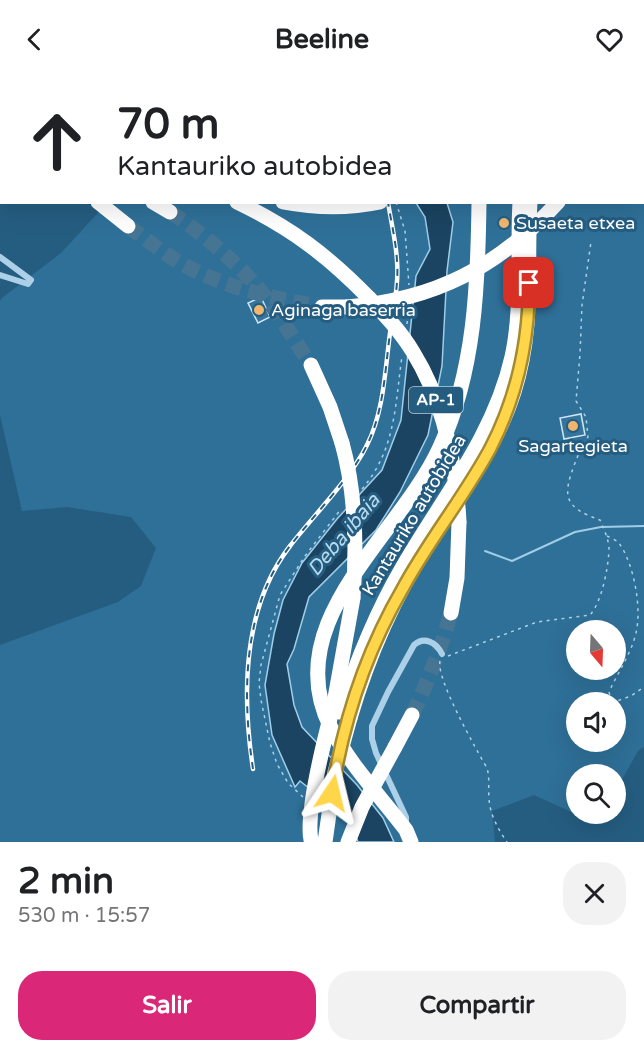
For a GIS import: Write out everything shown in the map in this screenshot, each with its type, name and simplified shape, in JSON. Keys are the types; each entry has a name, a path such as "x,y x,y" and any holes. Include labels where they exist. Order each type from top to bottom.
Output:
{"highway":[{"path":"101,204 128,225"},
{"path":"156,204 170,212"},
{"name":"AP-1","path":"241,204 306,241 332,261 402,334 413,352 436,400 456,483 459,522 457,578 451,613"},
{"path":"302,204 330,207 364,204"},
{"path":"408,836 356,767 330,727 321,699 318,677 319,652 329,617 339,596 413,496 440,447 457,403 464,380 471,328 478,204"},
{"name":"Kantauriko autobidea","path":"341,711 351,677 374,620 401,570 475,452 498,404 512,358 516,333 519,204"},
{"name":"Kantauriko autobidea","path":"341,711 371,656 402,589 490,448 514,392 527,330 530,204"},
{"path":"322,307 347,307 382,302 452,283 503,254 536,227 556,204"},
{"path":"310,365 330,406 342,442 354,510 356,552 336,772 316,841"},
{"path":"316,841 310,832 314,797 341,711"},
{"path":"348,842 362,807 412,715"}],"street":[{"path":"0,257 31,280 28,284 0,275"},
{"path":"408,836 406,817 376,753 372,739 372,726 414,645 418,641 428,640 434,644 441,656"}],"path":[{"path":"397,204 405,231 409,289"},
{"path":"507,842 493,818 488,799 490,779 487,768 473,744 441,676 439,667 441,656 537,622 590,615 595,609 603,587 609,548 607,536 601,522 571,504 566,493 569,477 583,442 588,437 586,417 576,401 582,305 591,242"},
{"path":"405,332 408,299"},
{"path":"360,491 381,463 392,432 403,350"},
{"path":"304,797 288,783 277,764 270,743 261,700 259,682 261,665 280,595 318,538 346,504"},
{"path":"607,536 618,542 632,571 637,603 636,632 626,663 609,692 611,699 617,701 631,696 644,687"}],"shaded area":[{"path":"106,204 644,204 644,747 638,751 626,772 626,764 566,764 566,810 534,795 492,811 495,842 0,842 0,645 118,602 141,586 156,548 131,517 67,507 22,511 0,415 0,301 61,253"}],"water":[{"name":"Deba ibaia","path":"417,204 447,204 453,222 447,271 442,366 428,435 400,492 376,530 309,597 294,649 287,664 294,705 302,727 357,785 383,818 394,842 358,842 350,821 300,781 295,787 272,735 265,685 283,600 302,563 337,519 382,470 401,420 416,276 430,249 425,217"}],"building":[{"name":"Aginaga baserria","path":"261,297 270,317 258,323 248,303"},
{"name":"Sagartegieta","path":"581,414 585,435 564,439 560,418"}],"waterway":[{"path":"485,551 512,561 575,532 601,527 644,526"}],"tunnel":[{"path":"170,212 215,245 255,284 311,365"},
{"path":"128,226 177,261 211,278 266,295 322,307"},
{"path":"412,715 434,665 451,613"}],"railway":[{"path":"253,769 249,741 247,683 249,653 262,597 274,570 290,546 342,484 360,458 377,418 385,376 397,279 396,246 388,204"}],"place":[{"name":"Susaeta etxea","path":"504,223"},
{"name":"Aginaga baserria","path":"259,310"},
{"name":"Sagartegieta","path":"573,426"}],"route":[{"path":"332,793 344,734 362,677 379,635 427,546 477,471 509,406 526,340 529,283"}]}
